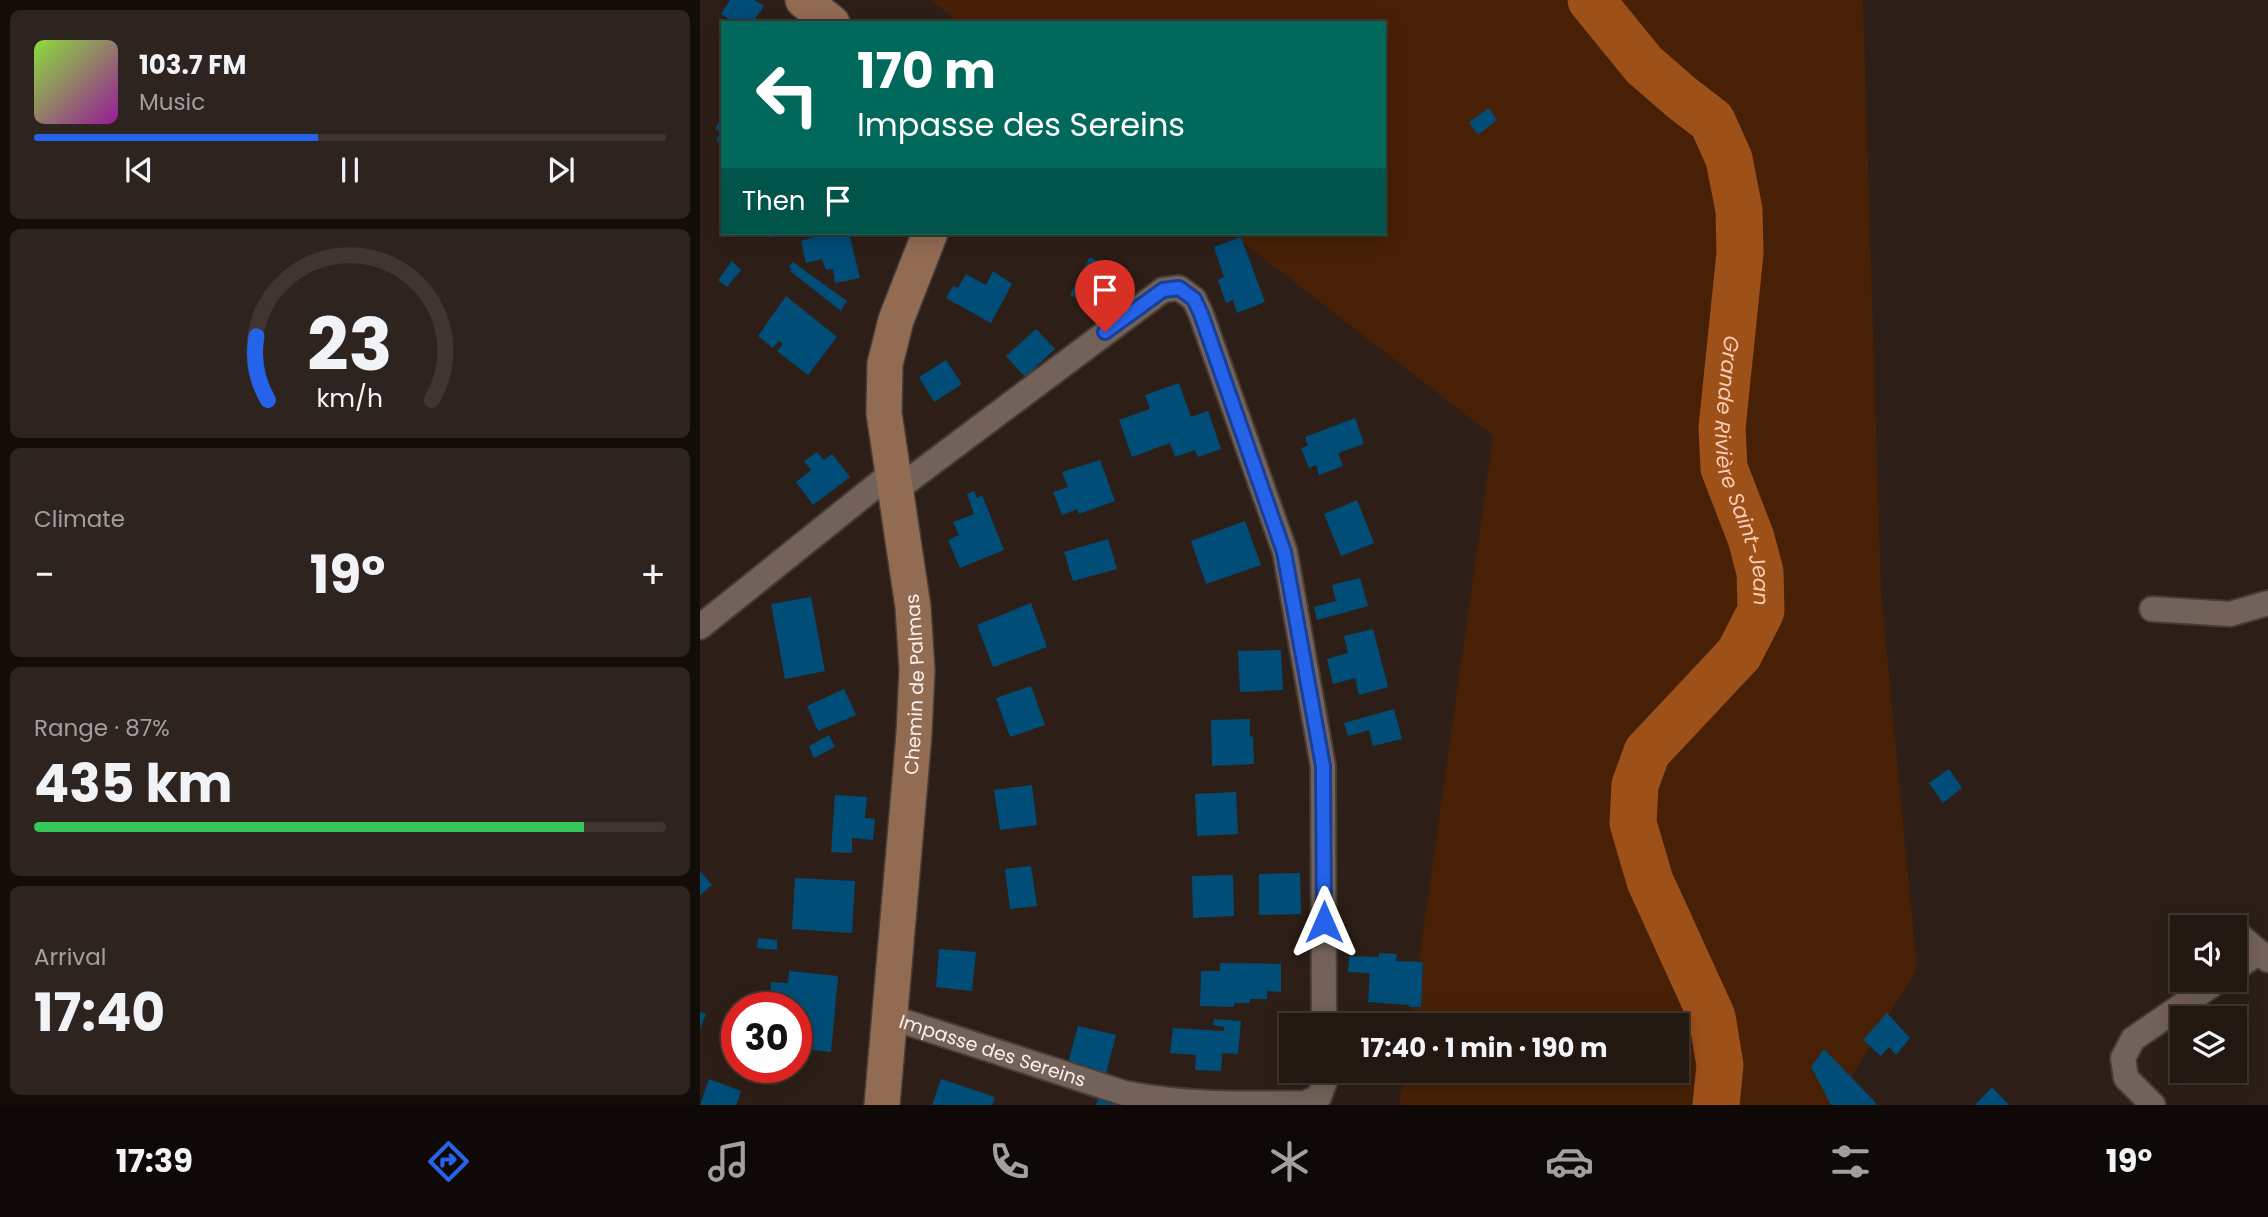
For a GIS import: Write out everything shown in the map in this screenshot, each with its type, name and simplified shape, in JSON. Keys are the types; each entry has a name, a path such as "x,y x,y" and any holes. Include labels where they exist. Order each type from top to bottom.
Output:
{"street":[{"path":"803,0 829,21"},
{"name":"Chemin de Palmas","path":"882,1105 914,734 917,670 913,607 884,413 885,364 896,320 929,235"},
{"path":"700,627 895,481 1163,290 1179,288 1194,299 1201,314 1284,552 1321,752 1324,1013"},
{"path":"2152,609 2230,614 2268,603"},
{"path":"2247,942 2263,956 2247,963"},
{"path":"2153,1105 2126,1078 2123,1058 2133,1039 2202,992"},
{"name":"Impasse des Sereins","path":"890,1017 1154,1102 1305,1103 1319,1097 1325,1083"}],"shaded area":[{"path":"931,0 1863,0 1881,590 1917,969 1834,1105 1399,1105 1402,1083 1689,1083 1689,1013 1412,1013 1493,436 1234,235 1386,235 1386,21 957,21"}],"building":[{"path":"730,0 754,0 764,6 753,21 732,21 721,14"},
{"path":"1489,108 1497,120 1478,135 1469,122"},
{"path":"721,119 721,132 715,129"},
{"path":"849,235 860,278 835,283 833,269 826,270 822,259 806,263 801,241 817,236"},
{"path":"1241,237 1265,302 1237,313 1233,300 1226,303 1218,280 1224,277 1214,247"},
{"path":"1090,257 1122,274 1102,312 1070,295"},
{"path":"732,261 741,270 727,287 718,280"},
{"path":"793,262 847,301 841,311 790,271 792,270 789,266"},
{"path":"993,271 1012,284 991,323 946,298 953,286 958,288 966,274 986,285"},
{"path":"786,296 837,337 808,375 777,351 783,344 779,341 773,348 758,336"},
{"path":"1036,329 1055,349 1025,377 1006,356"},
{"path":"946,360 962,384 934,402 919,377"},
{"path":"1179,383 1191,417 1208,411 1221,449 1198,457 1195,450 1175,457 1170,443 1132,457 1119,420 1150,409 1145,395"},
{"path":"1355,418 1364,444 1338,453 1343,466 1319,475 1316,465 1309,468 1301,448 1308,446 1305,437"},
{"path":"817,452 824,460 832,454 850,477 813,505 796,482 811,470 804,461"},
{"path":"1100,460 1115,501 1079,514 1077,509 1062,515 1053,492 1068,487 1062,472"},
{"path":"974,491 977,498 982,495 1004,550 960,568 948,540 959,535 953,522 974,514 967,494"},
{"path":"1357,500 1374,543 1341,556 1324,514"},
{"path":"1245,521 1261,565 1206,584 1191,541"},
{"path":"1108,539 1117,569 1073,581 1064,552"},
{"path":"1360,578 1368,606 1317,620 1314,607 1336,601 1332,585"},
{"path":"811,597 825,671 785,679 771,604"},
{"path":"1031,603 1047,647 993,667 977,625"},
{"path":"1373,629 1388,687 1359,695 1355,678 1333,684 1327,659 1348,653 1344,636"},
{"path":"1281,650 1283,690 1240,692 1238,651"},
{"path":"1031,686 1045,725 1010,737 996,698"},
{"path":"844,689 856,715 818,731 807,706"},
{"path":"1394,709 1402,739 1373,746 1369,730 1348,736 1344,723"},
{"path":"1250,719 1254,764 1212,766 1211,720"},
{"path":"829,735 835,747 814,758 809,746"},
{"path":"1949,769 1962,788 1943,803 1929,783"},
{"path":"1032,785 1037,825 1000,830 994,790"},
{"path":"1236,792 1238,834 1197,836 1195,794"},
{"path":"835,795 867,797 865,818 875,819 873,840 852,838 852,853 831,852"},
{"path":"1031,866 1037,906 1010,909 1005,869"},
{"path":"700,871 712,885 700,895"},
{"path":"1300,873 1301,914 1259,915 1259,874"},
{"path":"1233,875 1234,916 1193,918 1192,876"},
{"path":"795,878 855,881 852,933 792,929"},
{"path":"758,938 777,940 777,950 757,948"},
{"path":"939,949 976,952 972,991 936,987"},
{"path":"1379,953 1397,954 1396,961 1423,962 1421,1007 1368,1002 1370,973 1348,972 1349,956 1379,957"},
{"path":"1220,963 1281,964 1281,992 1267,991 1267,999 1250,999 1250,1003 1234,1003 1234,1007 1200,1006 1201,971 1220,971"},
{"path":"789,971 838,976 831,1052 812,1050 812,992 770,992 771,982 788,983"},
{"path":"700,1012 706,1014 700,1029"},
{"path":"1887,1013 1910,1038 1896,1055 1889,1047 1881,1056 1863,1040"},
{"path":"1214,1019 1241,1021 1238,1054 1222,1053 1221,1071 1195,1070 1196,1055 1170,1053 1173,1028 1224,1031 1224,1027 1213,1025"},
{"path":"1078,1026 1116,1035 1106,1074 1068,1063"},
{"path":"1824,1049 1877,1105 1831,1105 1811,1067"},
{"path":"709,1079 741,1091 736,1105 700,1105"},
{"path":"941,1079 995,1097 992,1105 932,1105"},
{"path":"1992,1087 2009,1105 1975,1105"},
{"path":"1099,1096 1123,1105 1096,1105"}],"waterway":[{"name":"Grande Rivière Saint-Jean","path":"1591,0 1644,65 1712,121 1729,159 1739,210 1740,253 1722,428 1724,468 1751,538 1760,572 1761,611 1739,654 1647,752 1635,785 1633,823 1650,881 1712,1017 1720,1065 1716,1105"}],"route":[{"path":"1105,332 1163,290 1179,288 1194,299 1201,314 1284,552 1323,766 1324,922"}]}
